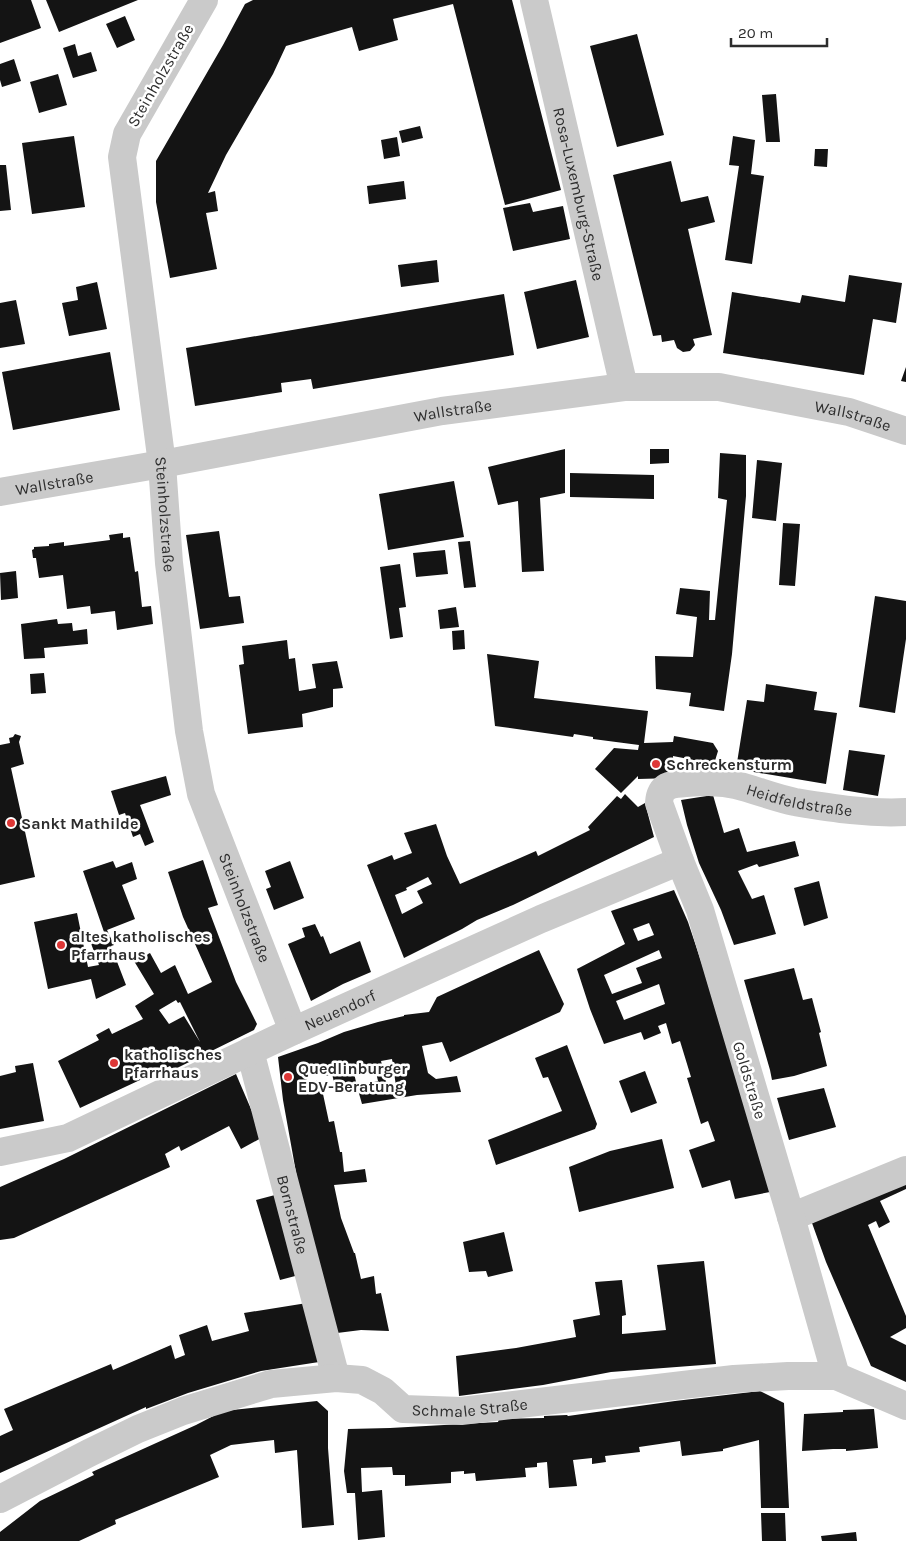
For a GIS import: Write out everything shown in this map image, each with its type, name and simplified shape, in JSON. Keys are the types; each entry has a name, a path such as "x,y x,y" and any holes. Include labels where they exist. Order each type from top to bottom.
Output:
{"street":[{"name":"Steinholzstraße","path":"204,0 127,134 122,157 162,464 169,563 190,730 201,794 293,1031"},
{"name":"Rosa-Luxemburg-Straße","path":"534,0 624,387"},
{"name":"Wallstraße","path":"0,492 162,464 442,411 624,387 719,387 848,412 906,431"},
{"name":"Heidfeldstraße","path":"665,788 674,784 713,782 735,785 793,802 878,813 906,812"},
{"name":"Goldstraße","path":"665,788 660,795 659,803 700,910 836,1376"},
{"name":"Neuendorf","path":"0,1152 68,1138 250,1050 541,919 680,861"},
{"name":"Bornstraße","path":"250,1050 336,1378"},
{"path":"791,1218 906,1170"},
{"name":"Schmale Straße","path":"0,1499 138,1430 183,1411 271,1384 336,1378 362,1380 383,1391 403,1409 461,1411 734,1378 836,1376 906,1406"}],"building":[{"path":"0,0 31,0 41,28 0,43"},
{"path":"46,0 138,0 59,32"},
{"path":"253,0 512,0 561,190 505,205 453,4 393,19 398,40 359,51 352,27 286,46 273,74 226,155 208,193 215,191 218,211 206,213 217,269 170,278 156,202 156,161 245,4"},
{"path":"125,16 135,40 117,48 106,24"},
{"path":"637,34 664,135 617,147 590,46"},
{"path":"75,44 78,56 91,52 97,71 73,78 63,48"},
{"path":"14,59 21,81 2,87 0,64"},
{"path":"58,74 67,105 39,113 30,82"},
{"path":"776,94 780,142 766,142 762,95"},
{"path":"420,126 423,138 402,143 399,131"},
{"path":"74,136 85,207 32,214 22,143"},
{"path":"733,136 755,140 751,174 764,176 752,264 725,260 739,166 729,165"},
{"path":"397,137 400,156 384,159 381,140"},
{"path":"815,149 828,149 827,167 814,166"},
{"path":"671,161 681,202 708,196 715,222 688,229 712,335 693,339 695,345 690,351 683,352 677,348 674,340 662,342 661,335 653,336 613,175"},
{"path":"0,165 6,165 11,210 0,211"},
{"path":"404,181 406,199 369,204 367,186"},
{"path":"530,203 533,212 563,206 570,239 513,251 503,208"},
{"path":"437,260 439,282 401,287 398,265"},
{"path":"849,275 902,283 896,323 873,319 864,375 723,353 732,292 800,303 802,295 845,302"},
{"path":"576,280 589,337 537,349 524,292"},
{"path":"97,282 107,329 69,336 62,303 78,300 76,287"},
{"path":"504,294 514,355 313,389 311,379 281,383 282,392 195,406 186,348"},
{"path":"16,300 25,344 0,348 0,303"},
{"path":"110,352 120,410 13,430 2,372"},
{"path":"906,367 906,382 901,381"},
{"path":"565,449 565,493 540,498 544,571 522,572 518,501 498,505 488,467"},
{"path":"650,449 669,449 669,463 650,464"},
{"path":"720,453 746,455 746,496 732,654 724,711 689,706 691,693 656,689 655,656 693,657 697,617 676,614 680,588 710,591 709,620 715,620 727,500 718,498"},
{"path":"757,460 782,463 776,521 752,518"},
{"path":"570,473 654,475 654,499 570,497"},
{"path":"454,481 464,537 388,550 379,494"},
{"path":"783,523 800,524 795,586 779,585"},
{"path":"219,531 229,597 240,596 244,623 200,629 186,535"},
{"path":"123,533 123,538 130,537 135,572 138,571 142,607 151,606 153,624 117,630 115,611 91,614 90,606 67,609 63,575 39,578 36,558 33,558 32,550 34,547 64,542 64,546 110,540 109,535"},
{"path":"470,541 476,587 464,588 458,542"},
{"path":"445,550 448,574 416,577 413,553"},
{"path":"400,564 406,607 399,608 403,637 390,639 380,567"},
{"path":"16,571 18,598 1,600 0,573"},
{"path":"875,596 906,601 906,639 895,713 859,707"},
{"path":"456,607 459,627 440,629 438,610"},
{"path":"57,619 58,624 72,623 73,631 87,629 88,644 44,648 45,658 24,659 21,624"},
{"path":"464,630 465,649 453,650 452,631"},
{"path":"287,640 289,659 295,658 299,691 316,688 312,664 337,661 343,688 333,689 333,707 302,714 303,727 248,734 239,665 244,664 242,646"},
{"path":"487,654 539,661 534,698 648,711 644,743 673,742 674,736 713,743 718,751 714,764 673,756 674,778 638,779 638,776 621,793 595,769 614,748 638,750 639,745 593,739 593,737 574,734 573,737 495,726"},
{"path":"44,673 46,693 31,694 30,674"},
{"path":"766,684 817,692 814,710 837,713 826,784 736,769 747,700 764,702"},
{"name":"Sankt Mathilde","path":"15,734 21,736 19,742 24,764 11,768 35,877 0,885 0,745 10,743 9,738"},
{"path":"849,750 885,755 878,796 843,790"},
{"path":"166,776 171,795 140,805 154,842 145,846 140,834 133,837 125,813 119,815 111,791"},
{"path":"625,794 638,807 645,803 654,837 513,905 477,920 404,958 367,865 392,855 394,860 412,853 404,833 436,824 447,856 460,884 536,851 538,856 590,830 588,827 617,796 621,799","holes":["428,877 432,884 417,891 423,903 402,914 395,895"]},
{"path":"713,795 724,833 739,828 747,852 795,841 799,856 759,867 757,864 738,871 752,899 764,895 776,934 734,945 721,910 699,863 681,800"},
{"path":"203,860 218,905 208,908 236,982 257,1024 254,1030 173,1070 170,1066 80,1108 58,1061 99,1040 96,1035 109,1028 112,1034 143,1019 135,1006 154,994 134,961 150,953 161,973 175,965 188,994 212,982 183,917 168,872","holes":["176,1000 178,1003 180,1002 200,1042 184,1016 169,1024 159,1010"]},
{"path":"113,861 116,868 132,862 137,879 122,885 135,919 107,930 114,945 111,946 126,985 96,999 91,979 48,989 34,922 77,913 88,967 99,965 89,938 104,932 83,871"},
{"path":"290,861 304,898 274,910 266,889 271,887 265,871"},
{"path":"819,881 828,918 804,926 794,888"},
{"path":"674,890 688,922 703,967 770,1192 735,1199 730,1180 702,1188 689,1150 715,1141 708,1121 701,1124 687,1078 691,1077 680,1041 672,1044 666,1023 658,1026 661,1033 644,1040 641,1032 604,1044 577,969 625,944 611,911","holes":["649,923 654,935 638,941 633,929","659,950 662,958 636,968 642,983 612,994 604,975","659,984 665,1004 624,1020 616,1001"]},
{"path":"315,924 321,937 323,936 330,954 360,941 371,972 311,1001 288,944 305,937 302,928"},
{"path":"539,950 564,1004 560,1012 450,1062 442,1042 422,1046 428,1073 436,1079 457,1076 461,1092 417,1095 362,1104 358,1090 337,1094 332,1074 326,1076 324,1068 306,1073 307,1083 320,1080 329,1122 334,1121 340,1152 342,1152 344,1172 365,1169 367,1182 334,1185 341,1218 355,1253 361,1279 374,1276 376,1294 381,1293 389,1331 361,1330 337,1333 299,1189 283,1100 278,1057 344,1032 404,1015 429,1012 437,997","holes":["392,1059 396,1086 387,1085 381,1061","374,1064 378,1081 357,1086 353,1069"]},
{"path":"794,968 803,1000 812,998 827,1066 794,1076 772,1080 744,980"},
{"path":"567,1045 597,1124 595,1129 496,1165 488,1140 562,1111 548,1077 543,1078 535,1058"},
{"path":"33,1063 44,1121 0,1129 0,1076 16,1072 15,1066"},
{"path":"645,1071 657,1103 631,1113 619,1081"},
{"path":"236,1074 263,1137 241,1149 229,1126 181,1151 179,1146 165,1154 170,1167 14,1238 0,1240 0,1187 64,1159"},
{"path":"824,1088 836,1127 789,1140 777,1098"},
{"path":"662,1139 674,1188 579,1212 569,1167 610,1151"},
{"path":"906,1180 906,1189 880,1201 890,1222 879,1228 876,1221 868,1225 906,1316 906,1328 890,1337 906,1345 906,1382 871,1366 826,1262 812,1223"},
{"path":"275,1195 299,1275 280,1280 256,1200"},
{"path":"504,1232 513,1271 488,1277 486,1271 469,1272 463,1242"},
{"path":"704,1261 716,1364 611,1372 543,1385 459,1396 456,1356 576,1337 573,1320 600,1315 595,1282 622,1280 626,1315 622,1316 622,1334 666,1330 657,1265"},
{"path":"307,1303 319,1362 261,1371 188,1393 146,1409 146,1407 0,1473 0,1436 13,1430 4,1409 111,1364 113,1370 171,1345 175,1359 185,1355 179,1335 207,1325 212,1341 249,1331 244,1313"},
{"path":"760,1391 784,1403 789,1508 761,1508 759,1440 723,1449 723,1451 682,1456 680,1441 639,1447 640,1452 605,1456 606,1462 592,1464 592,1458 573,1460 577,1486 549,1488 547,1462 537,1463 537,1467 525,1468 526,1477 476,1481 475,1473 464,1474 464,1471 451,1472 451,1483 405,1486 405,1475 393,1475 392,1467 361,1468 362,1492 382,1490 385,1537 358,1540 355,1493 347,1493 344,1471 348,1429 498,1422 499,1419 568,1416"},
{"path":"317,1401 328,1411 328,1448 334,1525 302,1528 297,1450 275,1453 274,1440 231,1445 210,1455 219,1477 115,1520 116,1524 79,1541 0,1541 0,1532 40,1501 94,1475 92,1472 223,1411"},
{"path":"874,1409 878,1448 846,1451 846,1449 833,1449 802,1451 804,1414"},
{"path":"761,1513 785,1513 786,1541 762,1541"},
{"path":"856,1532 857,1541 822,1541 821,1536"}],"place":[{"name":"Schreckensturm","path":"656,764"},
{"name":"Sankt Mathilde","path":"11,823"},
{"name":"altes katholisches Pfarrhaus","path":"61,945"},
{"name":"katholisches Pfarrhaus","path":"114,1063"},
{"name":"Quedlinburger EDV-Beratung","path":"288,1077"}]}
